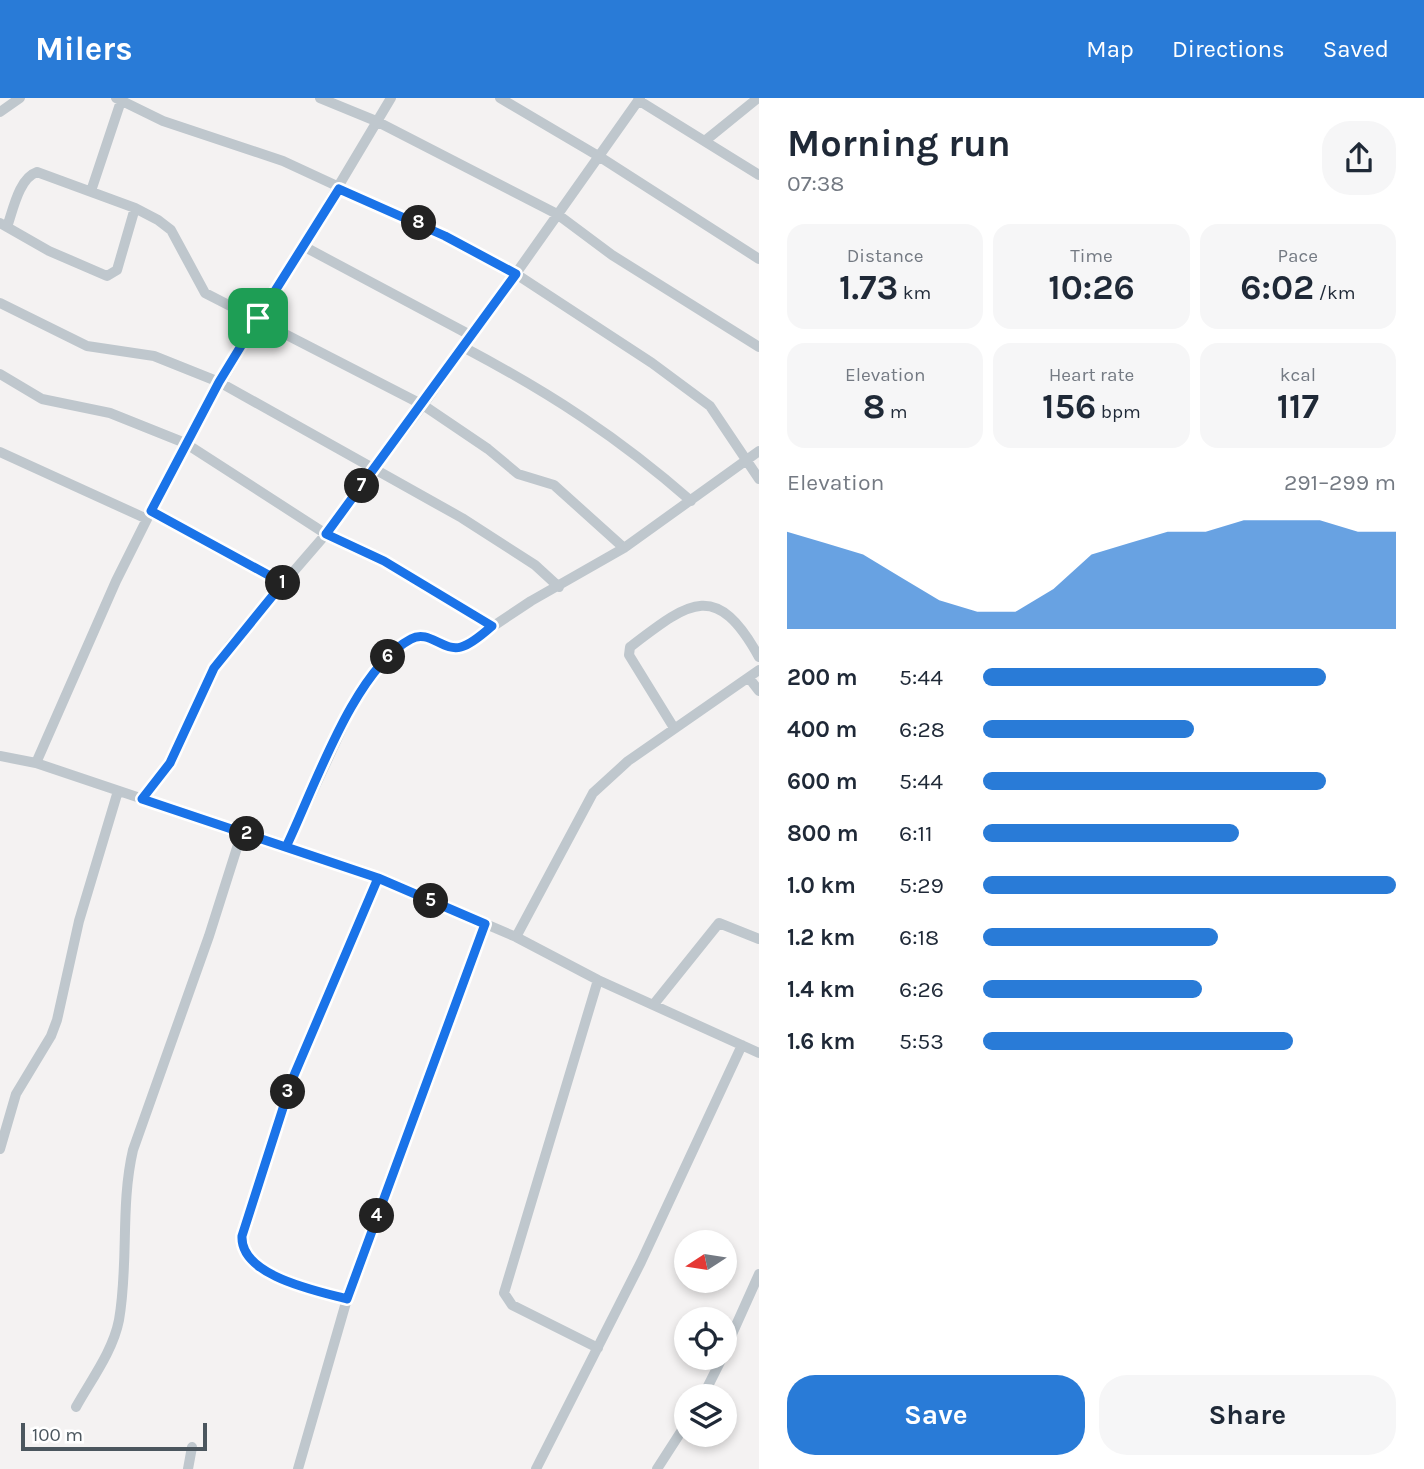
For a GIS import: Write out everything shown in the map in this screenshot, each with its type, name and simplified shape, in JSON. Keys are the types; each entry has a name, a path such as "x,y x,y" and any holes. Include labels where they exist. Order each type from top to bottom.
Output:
{"street":[{"path":"0,112 20,98"},
{"path":"320,98 336,101 557,214 612,255 759,348"},
{"path":"36,764 116,582 185,443 391,98"},
{"path":"500,98 600,157 759,259"},
{"path":"706,140 758,98"},
{"path":"142,799 170,763 214,668 326,534 423,405 639,99 759,175"},
{"path":"91,191 118,100 163,121 283,161 445,236 516,274 652,363 710,406 759,479"},
{"path":"135,208 117,270 107,276 49,250 4,225 29,174 43,172 135,208 172,230 205,293 423,405 488,449 518,474 554,485 624,548"},
{"path":"303,246 472,336"},
{"path":"0,303 87,346 154,356 219,382 497,540 535,565 559,587"},
{"path":"464,348 546,391 586,417 640,457 691,501"},
{"path":"0,374 42,399 110,413 185,443 326,534 384,561 492,626"},
{"path":"286,847 356,698 387,657 412,638 426,636 446,645 462,647 492,626 624,548 759,451"},
{"path":"0,452 149,515 283,583"},
{"path":"674,728 629,655 630,647 673,614 705,607 727,612 736,620 759,657"},
{"path":"516,937 593,793 628,761 759,670"},
{"path":"749,678 759,691"},
{"path":"0,756 36,764 378,878 516,937 598,979 759,1053"},
{"path":"0,1149 16,1094 57,1020 79,921 118,791"},
{"path":"76,1407 112,1343 119,1322 127,1238 126,1178 133,1150 205,949 242,832"},
{"path":"347,1299 285,1282 246,1255 242,1247 242,1236 292,1080 378,878"},
{"path":"654,1004 719,923 759,939"},
{"path":"298,1469 347,1299 485,924"},
{"path":"598,979 504,1293 512,1305 598,1348"},
{"path":"536,1469 598,1348 742,1045"},
{"path":"737,1323 759,1274"},
{"path":"657,1469 674,1443"},
{"path":"187,1469 192,1447"}],"route":[{"path":"258,318 185,443 151,511 283,583 214,668 170,763 142,799 378,878 292,1080 242,1236 242,1247 246,1255 285,1282 347,1299 485,924 378,878 286,847 356,698 364,683 387,657 412,638 419,636 426,636 453,647 462,647 492,626 384,561 326,534 423,405 516,274 404,216 339,189 258,318"}]}
